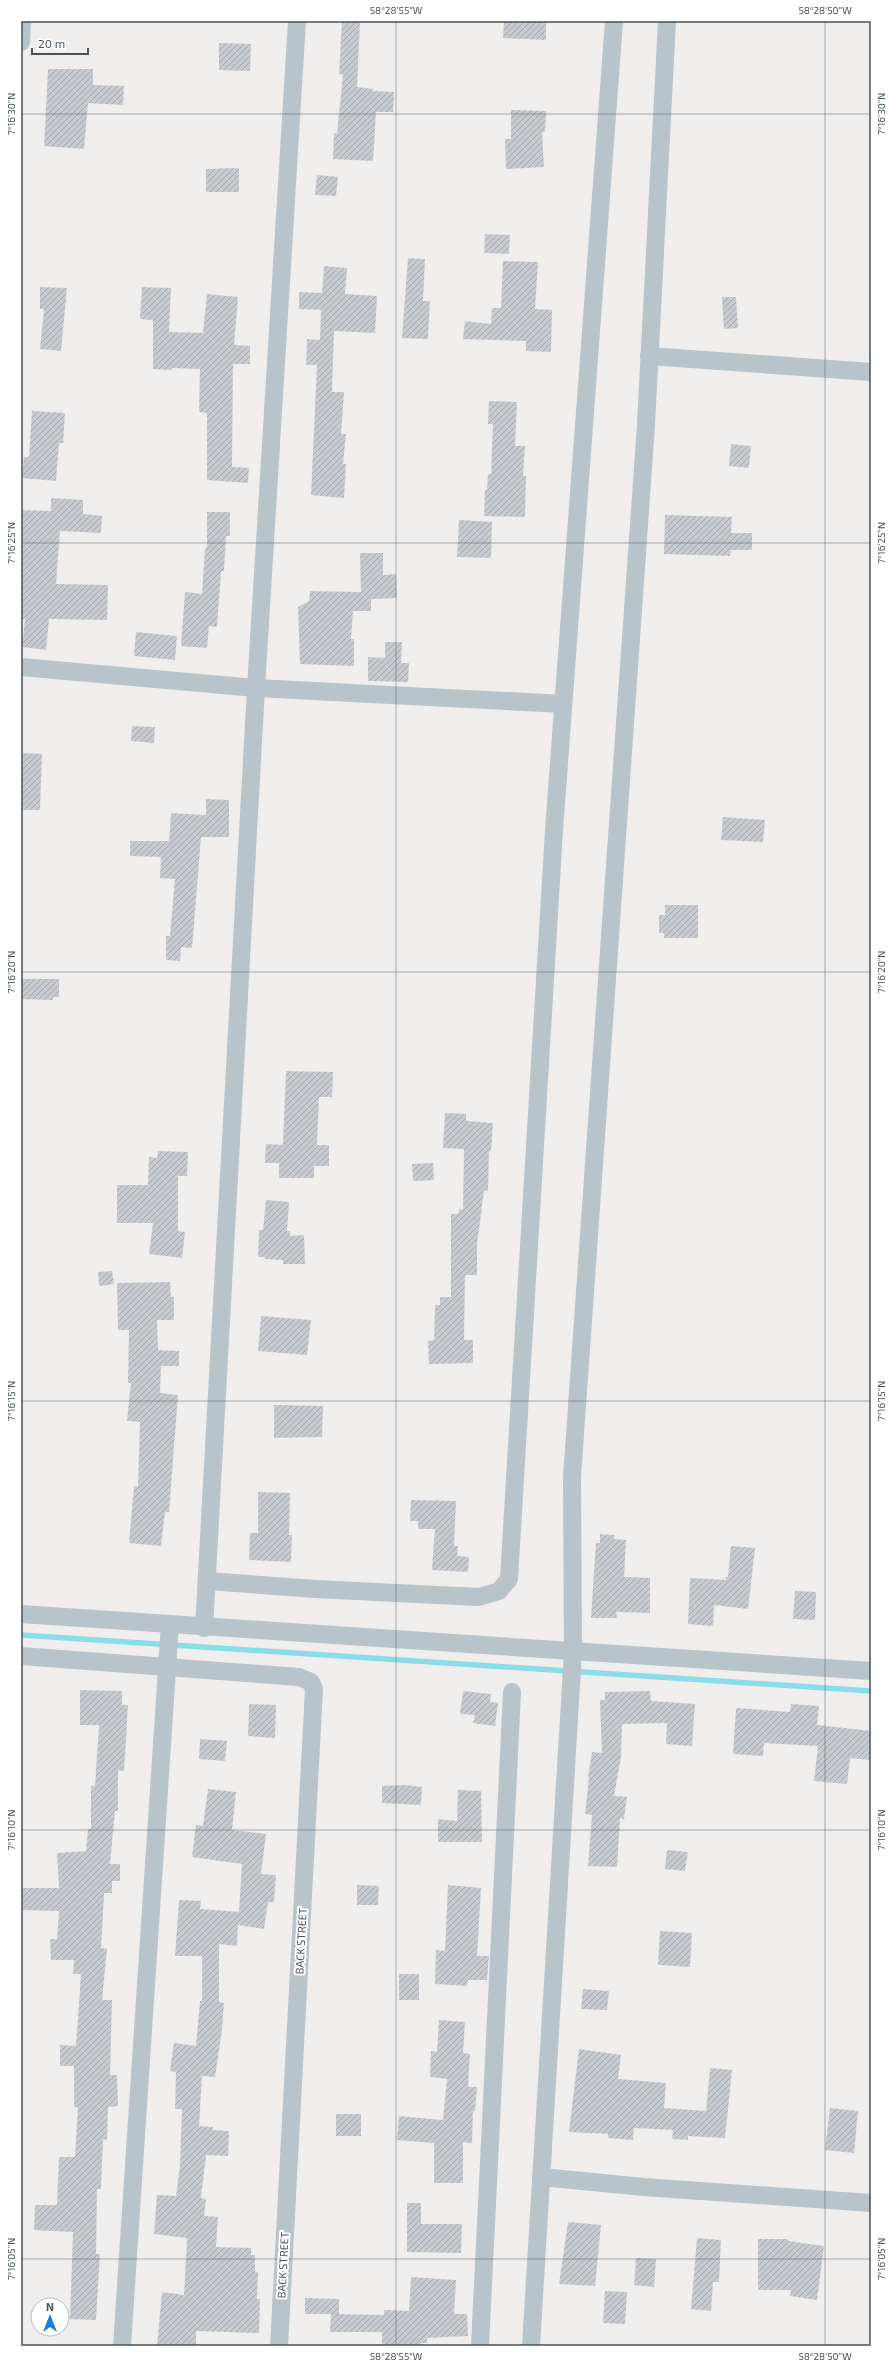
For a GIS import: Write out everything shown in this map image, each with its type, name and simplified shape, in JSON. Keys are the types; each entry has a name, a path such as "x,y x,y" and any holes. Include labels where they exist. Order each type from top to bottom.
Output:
{"street":[{"path":"21,42 22,21"},
{"path":"204,1628 208,1581 256,688 297,21"},
{"path":"208,1581 315,1589 479,1597 499,1591 509,1580 563,704 614,21"},
{"path":"531,2346 573,1652 572,1477 649,356 667,21"},
{"path":"649,356 871,372"},
{"path":"21,667 256,688 563,704"},
{"path":"21,1614 170,1624 204,1628 871,1671"},
{"path":"122,2346 170,1624"},
{"name":"BACK STREET","path":"21,1656 299,1677 311,1682 314,1689 279,2346"},
{"path":"480,2346 512,1692"},
{"path":"541,2177 644,2187 871,2203"}],"building":[{"path":"342,21 360,21 357,87 373,89 372,91 394,92 393,112 376,112 373,161 333,159 334,133 337,134 343,75 339,74"},
{"path":"504,21 546,21 546,40 503,38"},
{"path":"219,43 251,44 250,71 219,70"},
{"path":"48,69 93,69 93,85 124,86 123,105 88,103 84,149 44,146"},
{"path":"511,110 546,111 545,132 542,132 544,167 506,169 505,139 511,139"},
{"path":"239,168 239,192 206,192 206,169"},
{"path":"317,175 338,177 336,196 315,195"},
{"path":"485,234 510,235 509,254 484,253"},
{"path":"408,258 425,259 423,301 430,301 428,339 402,338"},
{"path":"503,261 538,262 535,309 552,310 551,352 526,351 526,341 463,339 465,321 491,324 492,308 501,308"},
{"path":"324,266 347,268 345,294 377,296 375,333 334,331 332,392 344,392 341,434 346,434 343,464 346,464 344,498 311,495 317,365 306,365 307,339 320,340 321,310 299,309 299,292 322,293"},
{"path":"40,287 67,288 61,351 40,349 44,309 40,309"},
{"path":"142,287 171,288 169,332 203,333 207,294 238,297 234,345 250,346 250,364 233,364 232,467 249,468 248,483 207,480 207,413 199,412 200,369 153,369 153,320 140,319"},
{"path":"722,297 736,297 738,328 724,329"},
{"path":"489,401 517,402 515,446 525,446 523,476 526,476 525,517 484,516 485,490 487,490 488,474 491,474 493,424 488,424"},
{"path":"32,411 65,413 63,443 59,443 56,481 22,478 24,457 29,457"},
{"path":"731,444 751,446 749,468 729,466"},
{"path":"51,498 83,500 83,514 102,516 101,533 60,531 56,584 108,585 107,620 49,619 46,650 22,647 25,619 21,619 21,510 51,511"},
{"path":"207,512 230,512 230,536 226,536 224,571 221,571 217,627 209,626 207,648 181,646 185,592 202,594 205,548 207,548"},
{"path":"665,515 732,517 731,533 752,533 752,550 731,550 730,556 664,554"},
{"path":"459,520 492,522 491,558 457,557"},
{"path":"360,553 383,553 383,575 396,574 397,598 371,599 371,611 353,611 351,639 354,639 354,666 300,664 298,607 309,601 310,591 361,592"},
{"path":"136,632 177,636 175,660 134,656"},
{"path":"385,642 402,642 401,663 409,663 408,682 368,681 368,657 385,658"},
{"path":"132,726 155,727 154,743 131,741"},
{"path":"21,753 42,754 40,810 21,810"},
{"path":"206,799 229,800 229,837 201,837 192,948 181,947 180,961 166,960 166,936 170,936 175,879 160,878 161,857 130,856 130,841 169,841 171,813 206,815"},
{"path":"723,817 765,820 763,842 721,840"},
{"path":"665,905 698,905 698,938 664,938 664,933 659,933 659,915 665,915"},
{"path":"21,979 59,979 59,997 53,997 53,1000 21,999"},
{"path":"286,1071 333,1072 332,1097 319,1097 317,1145 329,1145 329,1166 314,1166 314,1178 279,1178 279,1163 265,1163 266,1144 283,1145"},
{"path":"445,1113 466,1114 466,1121 493,1123 491,1151 489,1151 488,1191 484,1190 477,1245 477,1275 465,1275 464,1340 473,1340 473,1363 429,1364 428,1341 434,1340 435,1305 440,1305 440,1297 451,1297 451,1214 458,1214 459,1209 463,1209 464,1149 443,1148"},
{"path":"158,1151 188,1152 187,1176 178,1176 178,1231 185,1232 182,1258 149,1254 153,1223 117,1223 117,1185 148,1185 149,1157 157,1158"},
{"path":"433,1163 434,1180 413,1181 412,1164"},
{"path":"266,1200 289,1202 287,1231 290,1231 290,1236 304,1235 305,1264 283,1264 283,1260 258,1257 259,1230 263,1230"},
{"path":"112,1271 114,1284 99,1286 98,1272"},
{"path":"170,1282 171,1297 174,1297 174,1320 157,1320 158,1350 179,1351 179,1366 161,1366 160,1393 178,1395 169,1512 165,1512 161,1546 129,1543 134,1486 138,1487 140,1422 127,1421 131,1383 128,1383 129,1330 118,1330 117,1283"},
{"path":"261,1316 311,1320 307,1355 258,1351"},
{"path":"274,1405 323,1406 322,1437 274,1438"},
{"path":"258,1492 290,1493 289,1535 292,1535 291,1562 249,1560 250,1533 258,1533"},
{"path":"411,1500 456,1501 454,1546 458,1546 457,1556 469,1557 468,1572 432,1570 435,1529 418,1529 418,1521 410,1521"},
{"path":"600,1534 615,1535 614,1539 626,1540 624,1577 650,1578 650,1613 616,1612 617,1618 591,1618 596,1543 600,1543"},
{"path":"731,1546 755,1548 748,1609 714,1605 713,1626 688,1624 690,1578 726,1580 726,1577 728,1577"},
{"path":"795,1591 816,1592 815,1620 793,1619"},
{"path":"80,1690 122,1691 122,1705 128,1705 124,1771 118,1770 118,1811 115,1811 110,1864 120,1864 120,1881 112,1881 112,1893 104,1893 101,1948 107,1949 102,2000 112,2000 110,2075 117,2075 118,2106 108,2107 107,2140 103,2139 101,2189 97,2189 96,2254 100,2254 96,2320 70,2319 73,2232 34,2230 35,2205 57,2205 59,2157 75,2157 78,2107 74,2107 74,2066 60,2066 60,2045 76,2046 81,1974 73,1974 74,1960 51,1960 50,1939 57,1939 59,1911 21,1910 21,1888 59,1888 57,1853 86,1851 88,1829 91,1829 91,1786 95,1786 99,1725 80,1725"},
{"path":"463,1691 491,1694 490,1702 498,1703 495,1726 473,1723 475,1715 460,1714"},
{"path":"650,1691 651,1701 695,1704 692,1746 666,1744 667,1723 622,1724 621,1757 614,1796 627,1797 624,1819 620,1818 617,1867 588,1866 592,1815 585,1814 592,1752 602,1753 600,1700 605,1700 605,1692"},
{"path":"249,1704 276,1705 275,1738 248,1736"},
{"path":"791,1704 819,1706 817,1725 871,1731 871,1760 850,1758 847,1784 814,1781 818,1746 764,1743 763,1756 733,1754 736,1708 790,1712"},
{"path":"200,1739 227,1741 225,1761 199,1759"},
{"path":"405,1785 422,1787 421,1805 382,1803 382,1786"},
{"path":"208,1789 236,1792 232,1830 266,1834 261,1874 276,1875 274,1902 268,1902 264,1929 238,1925 237,1946 219,1944 219,2002 224,2003 222,2030 215,2077 202,2076 199,2126 213,2127 213,2130 229,2131 228,2156 206,2155 201,2198 206,2199 204,2216 218,2217 216,2247 251,2248 251,2255 255,2255 255,2272 258,2272 257,2299 260,2299 259,2333 196,2331 196,2346 157,2346 162,2292 184,2295 187,2238 154,2234 157,2195 176,2196 180,2166 182,2109 175,2109 176,2072 170,2071 174,2043 196,2046 200,2001 202,2001 202,1956 175,1956 179,1900 201,1901 200,1909 239,1912 242,1864 192,1857 196,1825 203,1826"},
{"path":"458,1790 481,1791 482,1842 438,1842 438,1819 457,1821"},
{"path":"667,1850 688,1852 685,1871 665,1869"},
{"path":"357,1885 379,1886 378,1905 357,1905"},
{"path":"448,1885 481,1888 477,1956 489,1956 487,1980 468,1980 467,1986 435,1984 436,1950 445,1951"},
{"path":"660,1931 692,1933 690,1967 658,1965"},
{"path":"399,1974 419,1974 419,2000 399,2000"},
{"path":"583,1989 609,1991 607,2010 581,2009"},
{"path":"439,2020 465,2022 463,2053 470,2054 468,2087 477,2087 475,2111 473,2111 472,2143 463,2142 463,2183 434,2183 434,2143 397,2140 399,2116 443,2120 447,2079 430,2077 431,2051 437,2052"},
{"path":"579,2049 621,2055 618,2079 666,2083 664,2108 706,2111 710,2068 732,2070 725,2138 688,2136 688,2140 672,2139 673,2130 634,2128 633,2140 608,2138 608,2134 569,2132"},
{"path":"830,2108 858,2111 854,2153 825,2150"},
{"path":"336,2114 361,2114 361,2136 336,2136"},
{"path":"407,2203 421,2203 421,2224 462,2224 461,2253 407,2252"},
{"path":"568,2222 601,2225 595,2286 559,2284"},
{"path":"697,2238 721,2240 719,2282 713,2282 711,2311 691,2309"},
{"path":"758,2239 788,2239 788,2241 824,2246 817,2300 790,2296 791,2290 758,2290"},
{"path":"636,2258 656,2259 654,2287 634,2285"},
{"path":"411,2277 456,2280 454,2314 467,2314 468,2336 427,2338 427,2343 421,2343 421,2346 382,2346 382,2332 330,2332 331,2314 305,2314 305,2298 339,2299 339,2314 384,2315 384,2310 409,2311"},
{"path":"605,2291 627,2292 625,2324 603,2323"}],"waterway":[{"path":"21,1635 871,1691"}]}
